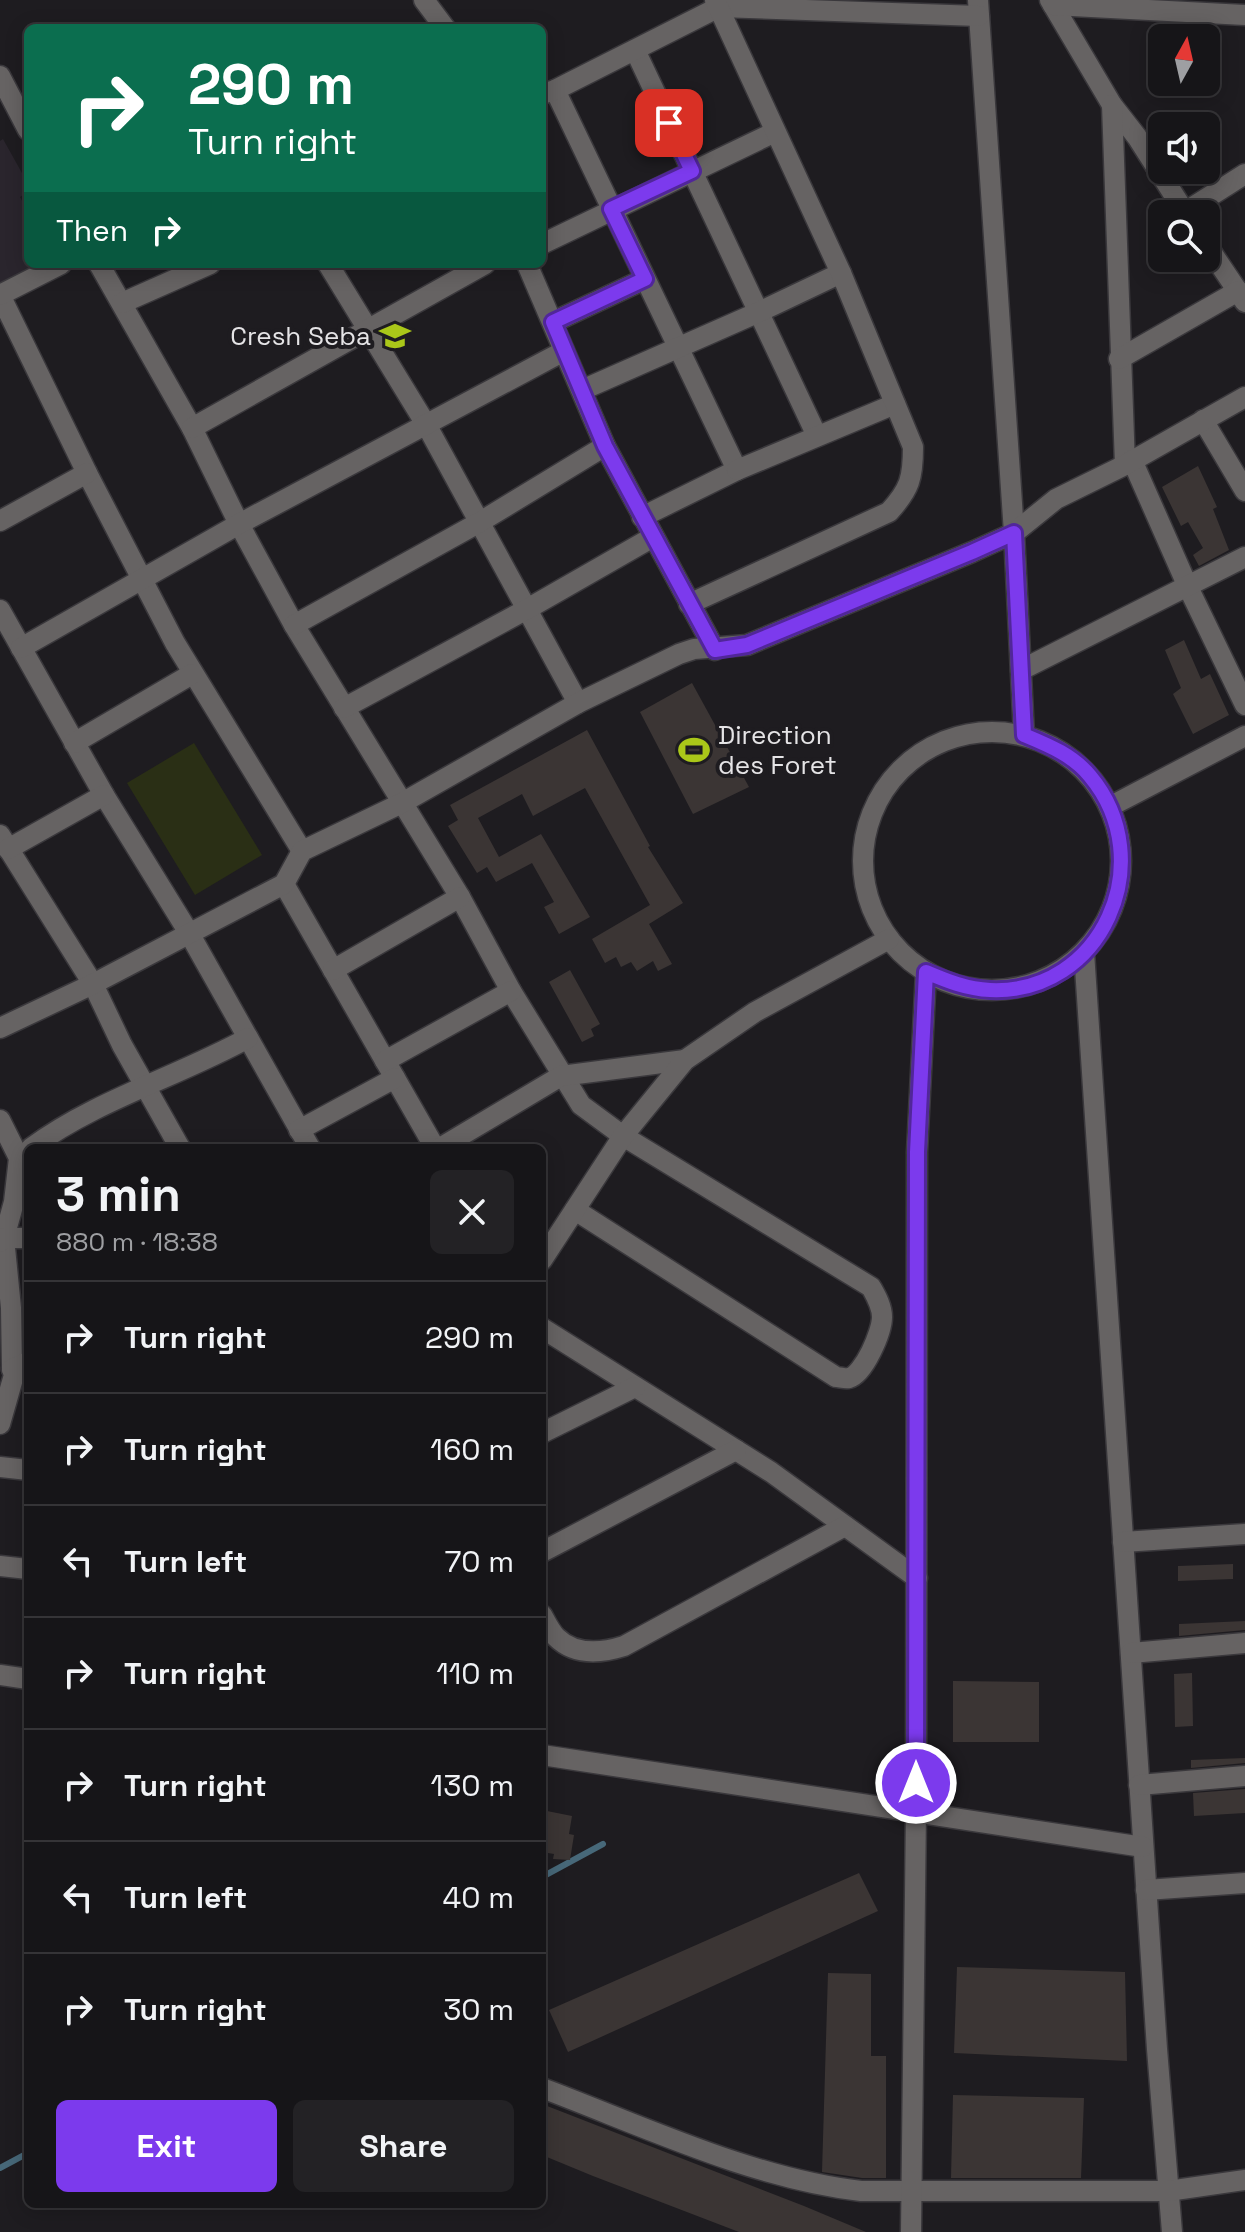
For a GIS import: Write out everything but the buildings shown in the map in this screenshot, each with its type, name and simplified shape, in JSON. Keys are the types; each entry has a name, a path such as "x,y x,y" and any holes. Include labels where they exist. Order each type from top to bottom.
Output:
{"street":[{"path":"412,0 428,24"},
{"path":"424,0 442,24"},
{"path":"1051,2 1245,15"},
{"path":"1051,2 1112,105 1137,137 1177,200"},
{"path":"689,604 889,512 904,496 913,468 913,447 841,273 717,4"},
{"path":"737,470 611,209 548,92 635,50 717,4 979,8 1014,533 1024,735"},
{"path":"635,50 817,436"},
{"path":"0,76 24,122"},
{"path":"1112,105 1119,359 1128,463 1245,705"},
{"path":"546,242 775,132"},
{"path":"1205,200 1245,174"},
{"path":"1119,359 1241,297 1220,265"},
{"path":"53,268 0,295 87,473 192,674 302,851"},
{"path":"101,268 192,428 239,524 294,625 460,897 511,991 581,1105 623,1136 871,1287 882,1317 878,1337 859,1371 849,1378 836,1377 575,1210"},
{"path":"122,303 201,268"},
{"path":"330,268 427,426 529,608 578,703"},
{"path":"192,428 478,268"},
{"path":"529,268 605,446 715,650"},
{"path":"582,390 841,273"},
{"path":"553,322 645,279"},
{"path":"21,648 239,524 564,351"},
{"path":"0,1028 93,984 284,884 302,851 402,803 578,703 679,654 694,649 715,650 747,645 1014,533 1056,499 1128,463 1245,397"},
{"path":"642,517 737,470 895,404"},
{"path":"1203,420 1245,491"},
{"path":"294,625 480,522 605,446"},
{"path":"0,521 87,473"},
{"path":"344,708 653,537"},
{"path":"1021,670 1245,557"},
{"path":"0,610 104,795 189,933 308,1144"},
{"path":"74,743 192,674"},
{"path":"984,731 1024,735 1059,749 1089,774 1111,806 1122,844 1121,883 1108,921 1084,952 1057,973 1026,986 992,990 958,986 926,972 889,939 870,904 862,865 867,825 884,789 911,760 945,740 984,731"},
{"path":"1111,806 1245,736"},
{"path":"104,795 4,842 93,984 178,1144"},
{"path":"284,884 435,1144"},
{"path":"333,970 460,897"},
{"path":"546,1254 623,1136 685,1060 755,1012 889,939"},
{"path":"1084,952 1143,1847 1172,2232"},
{"path":"911,2232 916,1810 917,1152 926,972"},
{"path":"299,1130 511,991"},
{"path":"38,1144 76,1120 248,1038"},
{"path":"444,1144 561,1076 685,1060"},
{"path":"0,1120 24,1150"},
{"path":"0,1175 24,1154"},
{"path":"0,1424 16,1371 2,1240 24,1160"},
{"path":"2,1240 24,1238"},
{"path":"546,1331 736,1450 917,1578"},
{"path":"546,1431 635,1387"},
{"path":"546,1550 736,1450"},
{"path":"0,1467 24,1470"},
{"path":"546,1621 557,1638 579,1650 601,1653 624,1646 845,1526"},
{"path":"1123,1542 1245,1534"},
{"path":"0,1566 24,1569"},
{"path":"1131,1653 1245,1643"},
{"path":"0,1675 24,1678"},
{"path":"546,1756 1143,1847"},
{"path":"1139,1785 1245,1776"},
{"path":"1146,1890 1245,1883"},
{"path":"546,2090 738,2162 820,2187 861,2191 1168,2191 1245,2180"}],"shaded area":[{"path":"3,139 24,177 24,194 20,197 24,204 24,268 33,268 0,287 0,141"}],"green space":[{"path":"194,743 262,855 195,895 127,783"}],"waterway":[{"path":"546,1875 603,1844"},
{"path":"0,2168 24,2155"}],"place":[{"name":"Cresh Seba","path":"395,336"},
{"name":"Direction des Foret","path":"694,750"}],"route":[{"path":"669,123 692,171 611,209 645,279 553,322 605,446 715,650 747,645 1014,533 1024,735 1059,749 1089,774 1111,806 1122,844 1121,883 1108,921 1084,952 1057,973 1026,986 992,990 958,986 926,972 917,1152 916,1783"}]}
